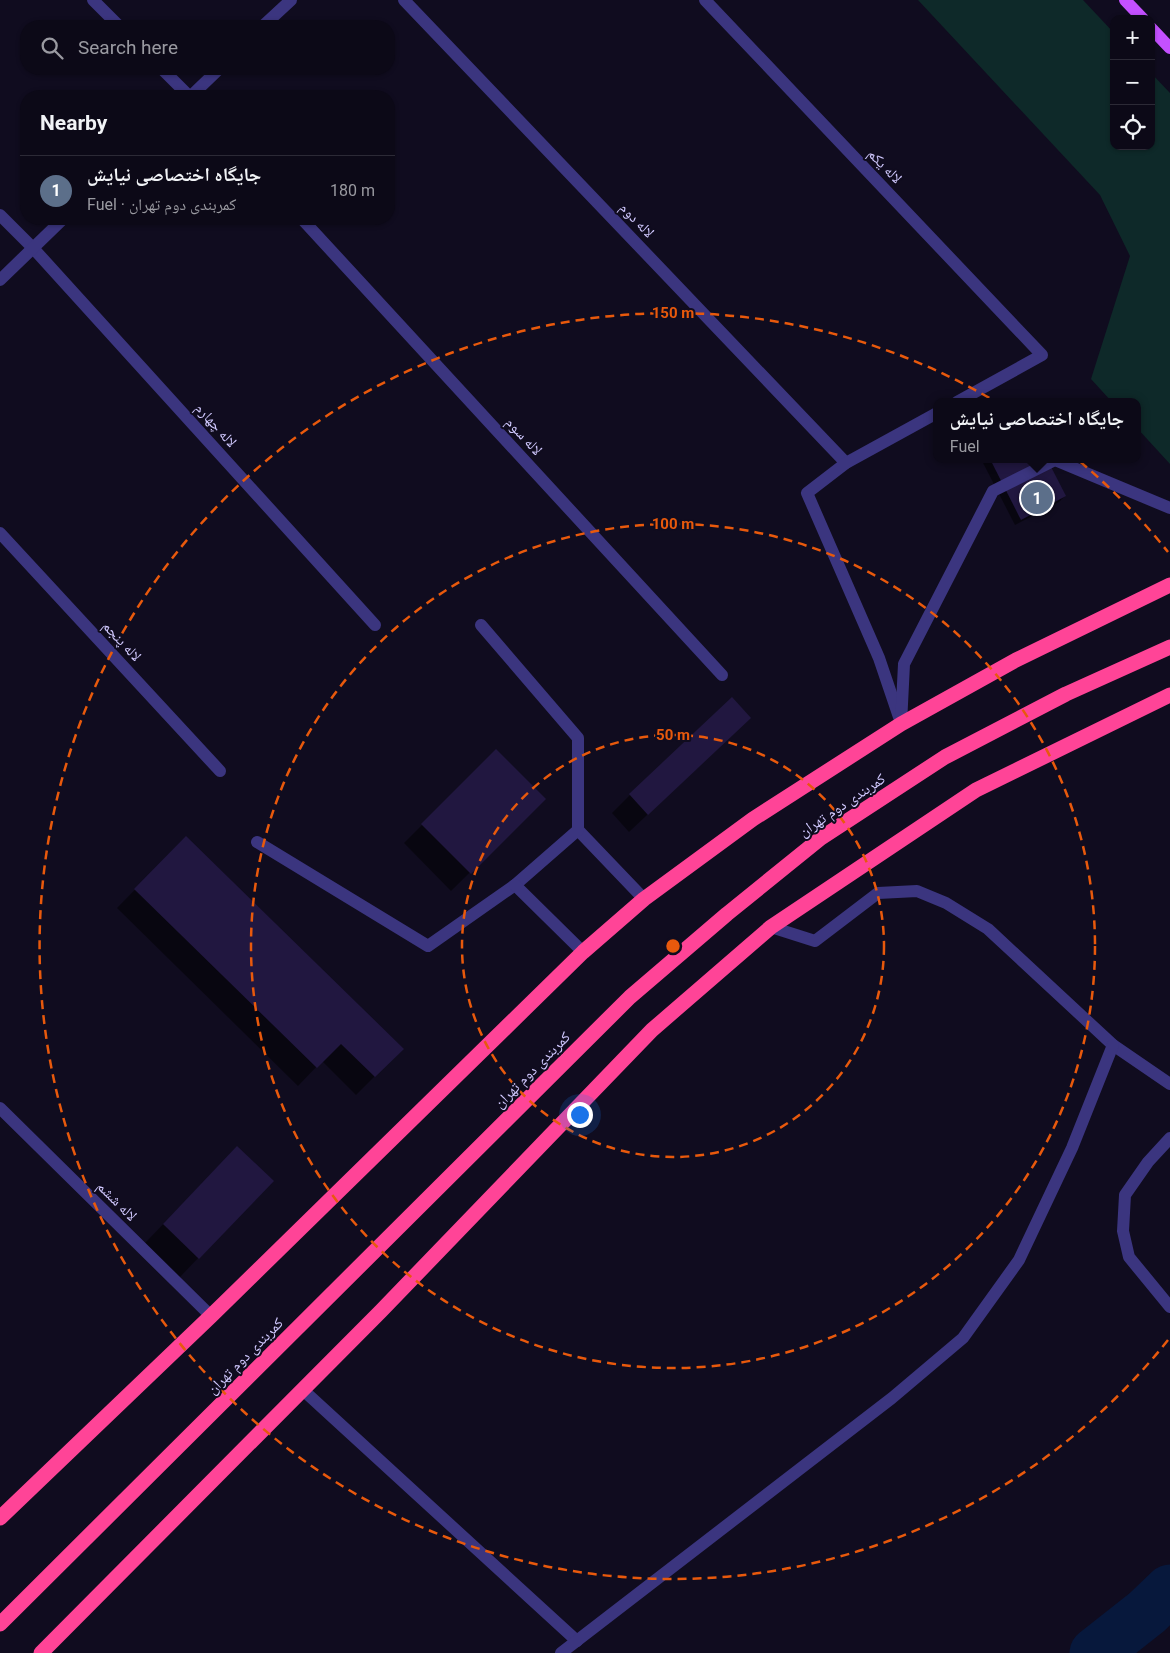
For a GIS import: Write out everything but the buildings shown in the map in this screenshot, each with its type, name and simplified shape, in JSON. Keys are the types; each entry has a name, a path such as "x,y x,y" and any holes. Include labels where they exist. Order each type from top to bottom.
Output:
{"highway":[{"path":"0,1518 212,1316 583,952 644,899 753,819 901,724 1016,660 1170,585"},
{"name":"کمربندی دوم تهران","path":"0,1624 630,997 727,914 822,838 944,757 1066,694 1170,646"},
{"path":"41,1653 303,1390 652,1030 771,928 976,790 1170,694"}],"main road":[{"path":"1125,0 1139,15"},
{"path":"1155,32 1170,48"}],"street":[{"path":"93,0 113,20"},
{"path":"269,20 290,0"},
{"name":"لاله دوم","path":"404,0 846,463"},
{"name":"لاله یکم","path":"705,0 1042,355 964,398"},
{"path":"168,75 184,90"},
{"path":"196,90 213,75"},
{"name":"لاله چهارم","path":"0,215 33,248 375,625"},
{"path":"0,280 57,225"},
{"name":"لاله سوم","path":"308,225 722,675"},
{"path":"901,724 878,658 807,493 846,463 933,415"},
{"path":"901,724 904,664 992,491 1049,463"},
{"path":"1062,463 1170,508"},
{"name":"لاله پنجم","path":"0,533 220,771"},
{"path":"481,625 578,738 578,830 644,899"},
{"path":"258,842 428,946 516,885 578,830"},
{"path":"516,885 583,952"},
{"path":"771,928 815,941 878,893 917,892 946,903 988,929 1113,1045 1170,1084"},
{"path":"561,1653 892,1398 962,1338 1020,1260 1072,1148 1113,1045"},
{"name":"لاله ششم","path":"0,1108 212,1316"},
{"path":"1170,1138 1148,1162 1125,1196 1124,1231 1129,1258 1170,1308"},
{"path":"303,1390 577,1641"}],"green space":[{"path":"918,0 1083,0 1110,29 1110,150 1155,150 1155,77 1170,93 1170,464 1141,432 1141,398 1108,398 1091,379 1130,256 1100,195"}],"waterway":[{"path":"1095,1653 1147,1612 1170,1590"}],"place":[{"name":"جایگاه اختصاصی نیایش","path":"1037,498"}]}
